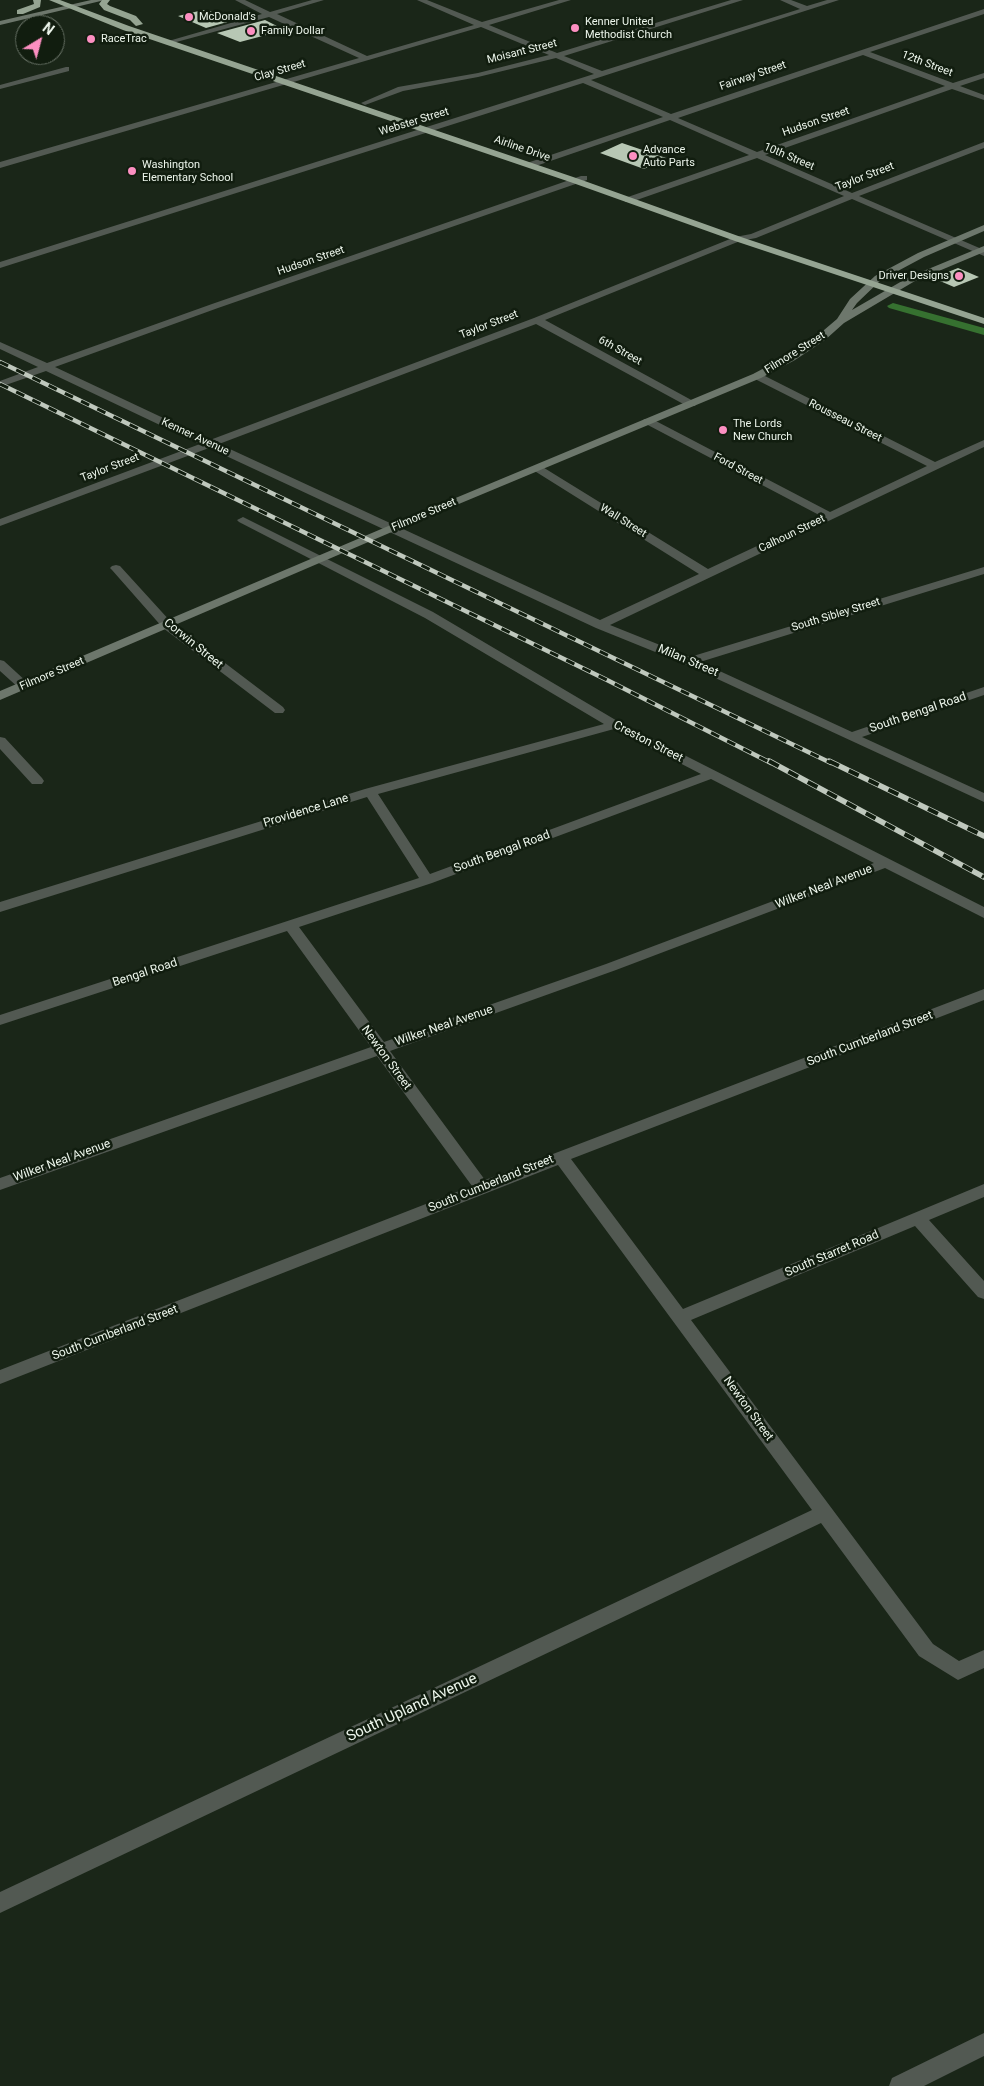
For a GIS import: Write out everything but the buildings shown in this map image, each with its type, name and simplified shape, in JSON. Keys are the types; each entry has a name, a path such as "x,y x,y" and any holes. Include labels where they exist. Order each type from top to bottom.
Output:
{"highway":[{"path":"20,12 37,5 37,0"},
{"name":"Airline Drive","path":"76,0 290,80 580,179 738,239 874,281 901,286 984,313"},
{"path":"106,0 103,4 107,8 133,18 138,24"},
{"name":"Airline Drive","path":"56,1 71,4 169,42 365,103 431,128"},
{"name":"Airline Drive","path":"632,198 753,236 874,281 891,291 984,321"}],"street":[{"path":"0,23 71,4 84,4 101,0"},
{"path":"239,0 365,58"},
{"path":"169,42 320,0"},
{"path":"421,0 601,74"},
{"name":"Clay Street","path":"0,165 567,0"},
{"name":"Moisant Street","path":"365,103 402,89 478,75 555,56 740,0"},
{"path":"784,0 807,9"},
{"name":"Webster Street","path":"0,265 835,0"},
{"path":"0,17 56,1"},
{"name":"Fairway Street","path":"534,164 984,11"},
{"name":"12th Street","path":"863,52 984,98"},
{"path":"0,87 66,69"},
{"name":"Hudson Street","path":"632,198 984,75"},
{"name":"10th Street","path":"584,80 983,251"},
{"name":"Taylor Street","path":"0,523 537,320 738,239 753,236 984,145"},
{"name":"Hudson Street","path":"0,384 215,306 580,179"},
{"name":"Filmore Street","path":"841,321 853,300 874,281 921,255 984,228"},
{"name":"Filmore Street","path":"0,696 319,559 757,376 804,350 841,321 891,291 924,274 983,251"},
{"name":"6th Street","path":"537,320 691,404"},
{"name":"Kenner Avenue","path":"0,345 390,529"},
{"name":"Rousseau Street","path":"757,376 933,466"},
{"name":"Ford Street","path":"648,421 829,516"},
{"name":"Calhoun Street","path":"600,625 984,442"},
{"name":"Wall Street","path":"537,468 708,574"},
{"name":"Creston Street","path":"243,520 429,615 615,725 984,913"},
{"name":"Milan Street","path":"390,529 600,625 689,661 984,798"},
{"name":"Corwin Street","path":"116,568 167,625 279,710"},
{"name":"South Sibley Street","path":"689,661 984,570"},
{"path":"0,664 24,686"},
{"name":"South Bengal Road","path":"852,736 984,691"},
{"name":"Providence Lane","path":"0,907 370,792 615,725"},
{"path":"0,741 37,781"},
{"name":"South Bengal Road","path":"291,926 427,880 712,774"},
{"path":"370,792 427,880"},
{"name":"Wilker Neal Avenue","path":"0,1184 611,967 886,863"},
{"name":"Newton Street","path":"291,926 482,1188"},
{"name":"Bengal Road","path":"0,1020 291,926"},
{"name":"South Cumberland Street","path":"0,1377 561,1156 984,994"},
{"name":"Newton Street","path":"561,1156 926,1650 958,1671 984,1658"},
{"name":"South Starret Road","path":"680,1316 984,1190"},
{"path":"918,1218 984,1292"},
{"name":"South Upland Avenue","path":"0,1902 824,1513"},
{"path":"900,2086 984,2044"}],"waterway":[{"path":"893,306 984,332"}],"railway":[{"path":"0,362 831,763"},
{"path":"0,384 607,680 771,763"},
{"path":"769,761 984,877"},
{"path":"829,761 984,836"}],"place":[{"name":"McDonald's","path":"189,17"},
{"name":"Kenner United Methodist Church","path":"575,28"},
{"name":"Family Dollar","path":"251,31"},
{"name":"RaceTrac","path":"91,39"},
{"name":"Advance Auto Parts","path":"633,156"},
{"name":"Washington Elementary School","path":"132,171"},
{"name":"Driver Designs","path":"959,276"},
{"name":"The Lords New Church","path":"723,430"}]}
